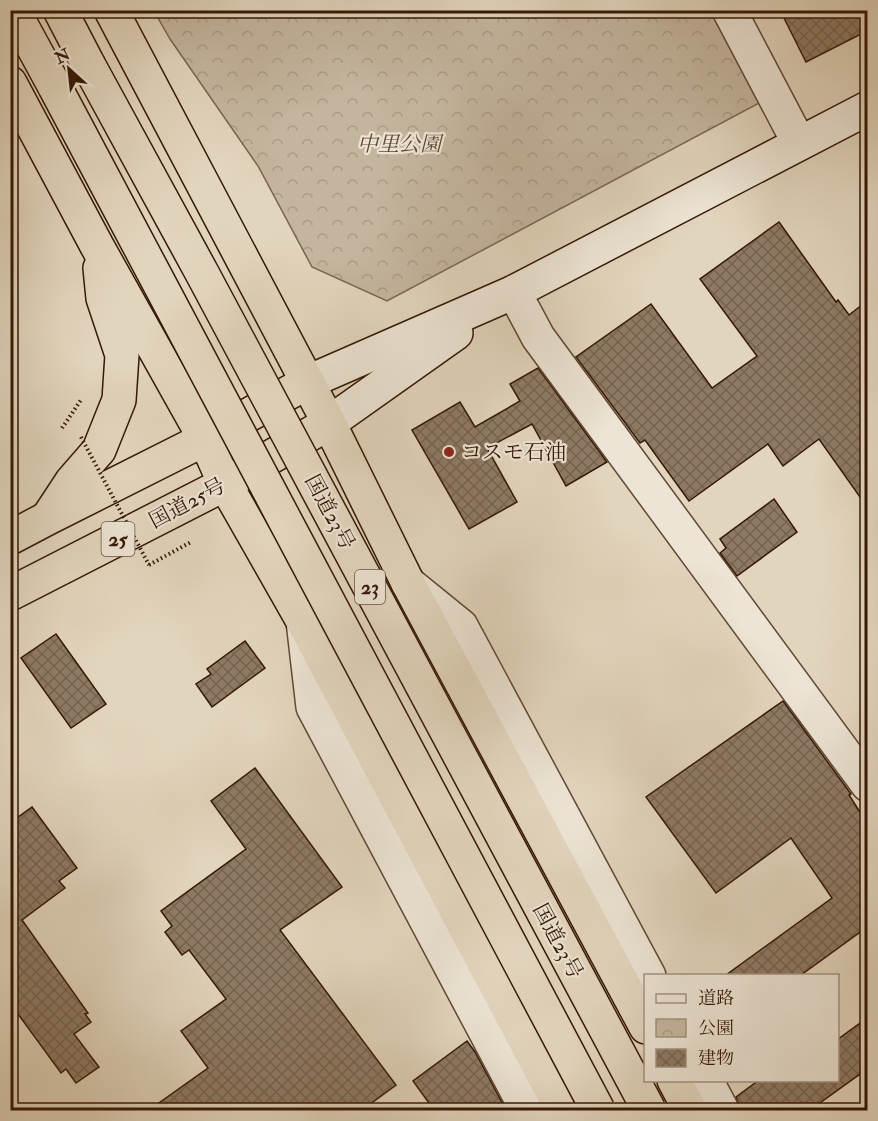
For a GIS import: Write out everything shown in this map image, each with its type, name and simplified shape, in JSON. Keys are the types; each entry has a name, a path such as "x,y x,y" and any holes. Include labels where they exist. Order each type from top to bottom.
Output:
{"highway":[{"name":"23","path":"13,10 598,1110"},
{"name":"国道23号","path":"60,10 649,1110"},
{"path":"111,10 308,382 408,583 644,1025"},
{"path":"10,83 205,439 225,484 303,621 562,1110"},
{"path":"48,518 72,481 99,450 120,400 122,355 103,298 98,246"},
{"name":"25","path":"10,538 205,439 308,382"},
{"name":"国道25号","path":"10,594 225,484 329,423"},
{"path":"675,1082 690,1110"}],"street":[{"path":"729,10 799,143"},
{"path":"308,382 514,292 867,108"},
{"path":"329,423 514,292"},
{"path":"514,292 538,337 867,784"},
{"path":"408,583 461,626 648,974"},
{"path":"303,621 313,707 527,1110"},
{"path":"707,1082 722,1110"}],"path":[{"path":"81,437 149,565 191,542"}],"green space":[{"name":"中里公園","path":"154,11 715,11 763,101 387,301 312,267 258,166 170,39"}],"building":[{"path":"780,10 867,10 867,31 806,62"},
{"path":"779,222 836,302 838,300 849,315 867,301 867,507 819,439 783,466 768,444 689,501 645,440 640,443 576,357 651,304 712,388 757,356 700,279"},
{"path":"538,368 607,462 566,486 532,424 487,448 517,502 469,529 412,430 460,402 475,427 520,401 510,384"},
{"path":"774,499 797,532 737,576 720,553 726,548 720,539"},
{"path":"56,634 106,704 71,728 21,658"},
{"path":"245,641 265,668 212,707 196,684 211,674 207,669"},
{"path":"783,701 851,794 849,795 867,823 867,927 802,974 727,974 832,898 791,838 716,893 646,797"},
{"path":"255,768 342,887 280,930 396,1085 362,1110 149,1110 208,1068 181,1031 226,999 189,950 182,955 165,932 172,926 161,911 246,849 211,801"},
{"path":"32,807 77,868 59,881 65,888 22,920 88,1013 85,1014 91,1022 74,1034 99,1067 76,1083 66,1069 61,1073 10,1003 10,823"},
{"path":"867,1018 867,1069 810,1110 741,1110 736,1097 756,1082 839,1082 839,1039"},
{"path":"467,1041 506,1110 434,1110 413,1081"}],"place":[{"name":"コスモ石油","path":"449,452"}]}
